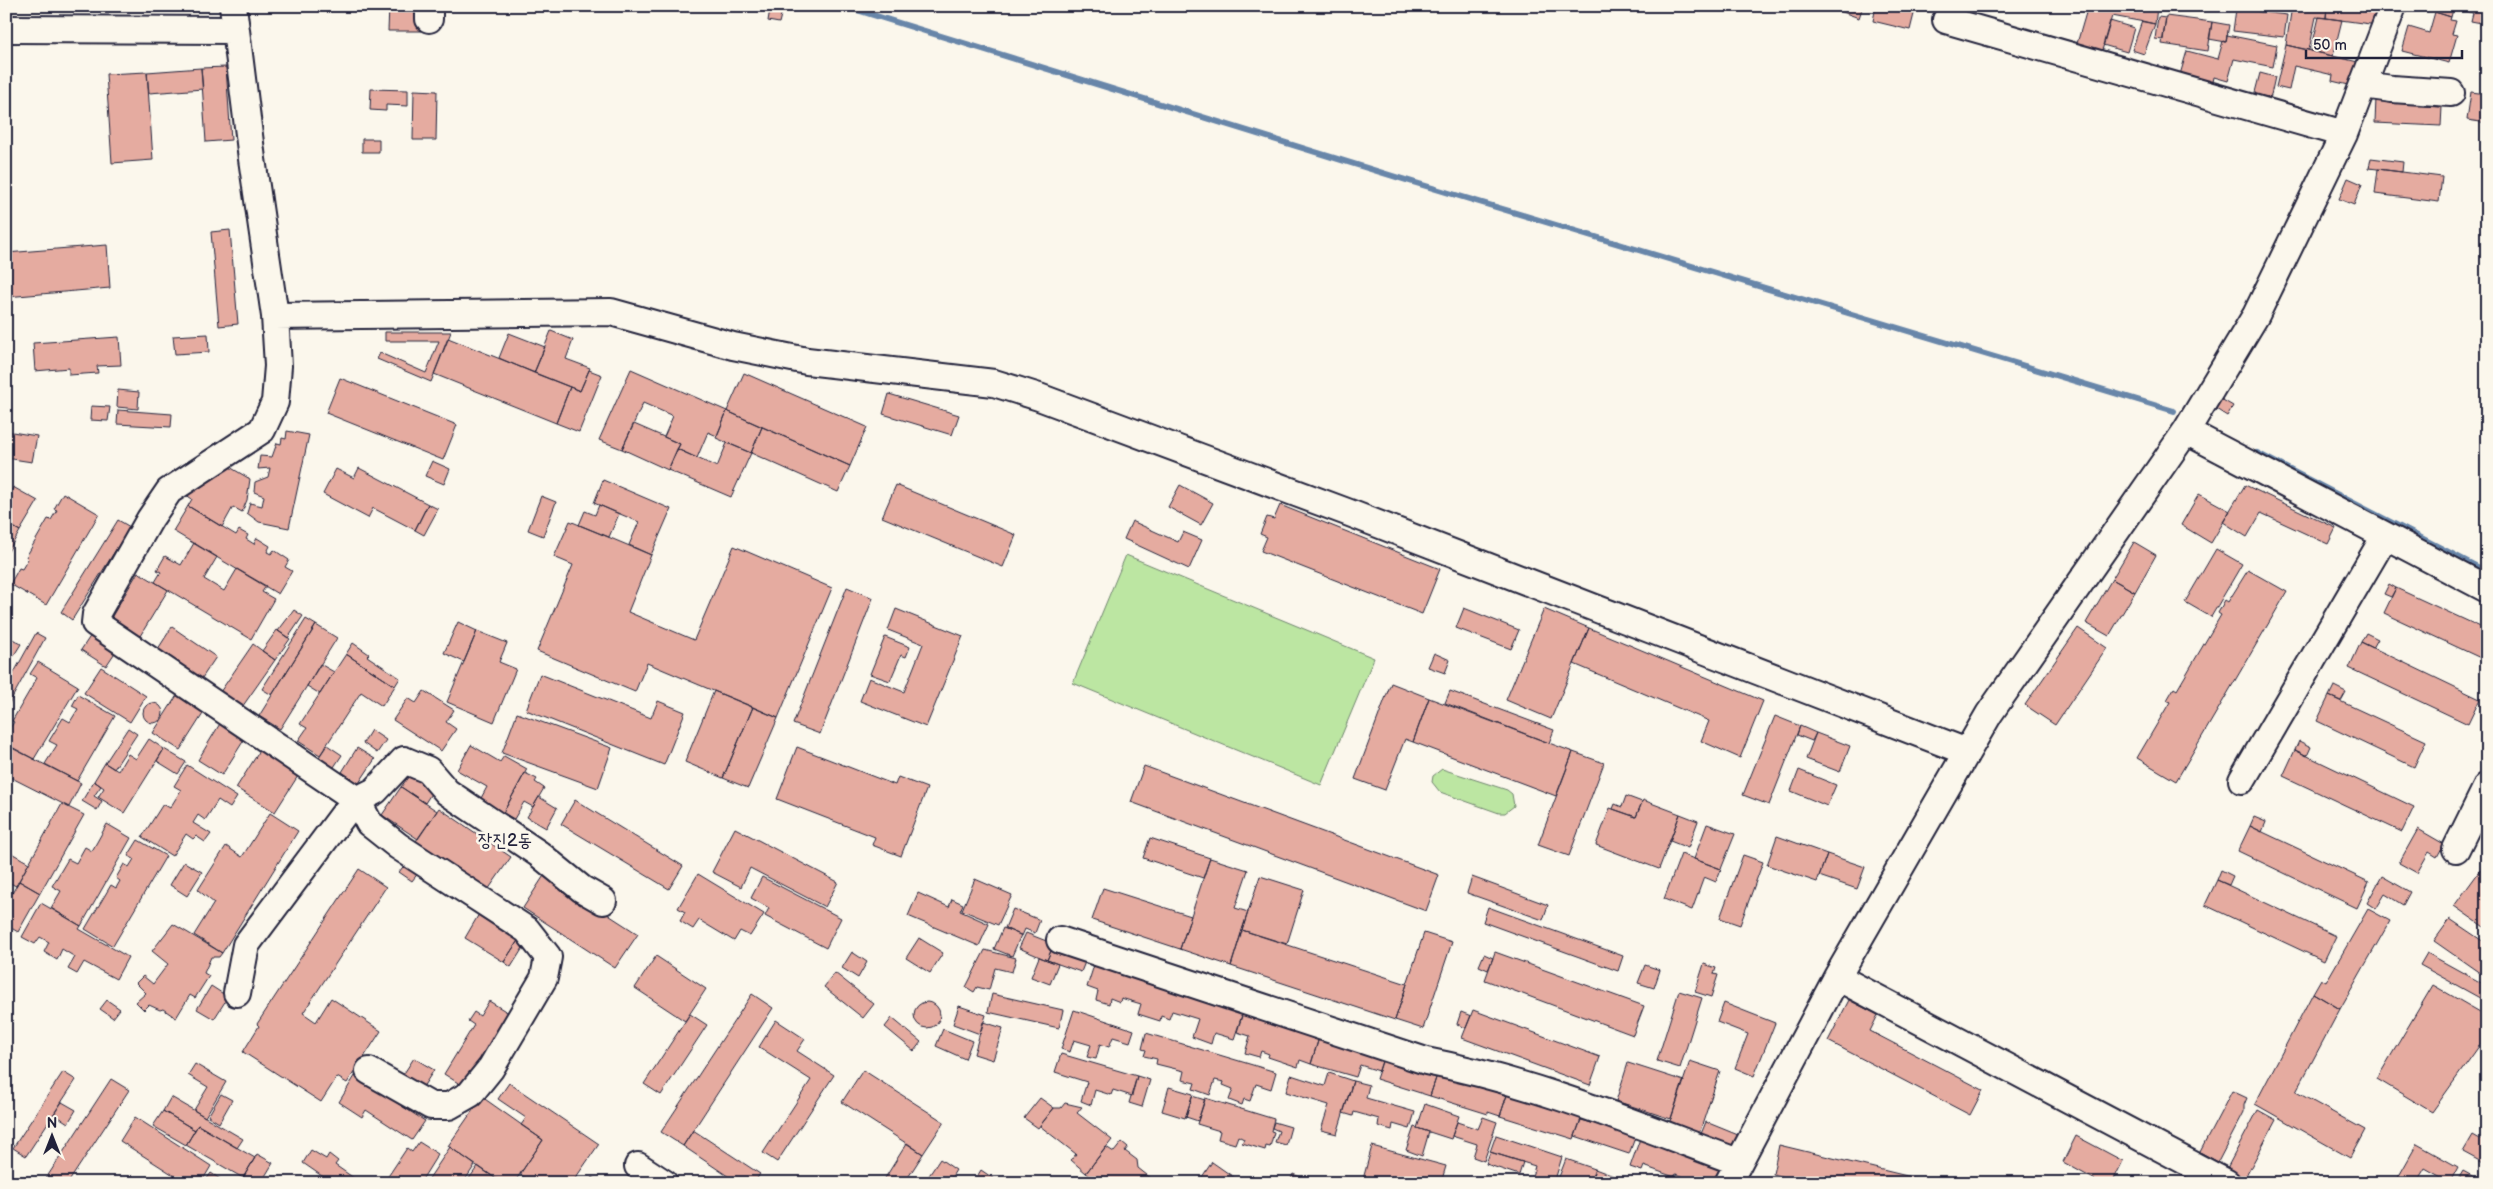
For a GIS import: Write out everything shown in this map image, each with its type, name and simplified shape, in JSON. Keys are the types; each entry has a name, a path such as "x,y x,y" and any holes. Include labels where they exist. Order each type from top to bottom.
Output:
{"street":[{"path":"1060,940 1426,1061 1477,1071 1548,1092 1733,1172 1837,977 1990,714 2056,615 2186,431 2256,315 2344,134 2393,6"},
{"path":"6,29 234,18 276,316 278,366 275,402 262,430 169,491 140,536 96,614 95,623 357,800 369,823 398,846 527,930 548,957 544,978 491,1068 470,1094 449,1106 430,1106 369,1071"},
{"path":"1946,20 2344,134"},
{"path":"2363,85 2392,89 2451,92"},
{"path":"276,316 611,312 733,346 807,361 994,383 1039,397 1356,515 1967,752"},
{"path":"2186,431 2487,589"},
{"path":"2242,780 2385,536"},
{"path":"237,993 246,945 344,814 357,800 375,791 404,760 428,770 447,792 539,854 582,889 604,901"},
{"path":"2456,849 2487,786"},
{"path":"1837,977 2227,1183"},
{"path":"638,1166 664,1183"}],"green space":[{"path":"1126,555 1374,658 1321,785 1073,683"},
{"path":"1442,769 1507,790 1512,794 1514,806 1505,813 1499,813 1440,792 1432,782 1433,776"}],"building":[{"path":"389,6 421,6 421,31 388,31"},
{"path":"1826,6 1863,6 1859,18"},
{"path":"1876,6 1901,6 1915,10 1910,30 1873,21"},
{"path":"1951,6 1966,6 1965,11"},
{"path":"2061,6 2083,6 2082,10"},
{"path":"2088,6 2154,6 2157,7 2155,24 2112,16 2101,54 2076,47"},
{"path":"2292,6 2327,6 2326,18 2316,17 2309,50 2286,45"},
{"path":"2327,6 2379,6 2377,25 2326,18"},
{"path":"2436,6 2454,6 2451,17 2435,12"},
{"path":"2454,6 2487,6 2487,24 2471,21 2473,13 2453,8"},
{"path":"770,9 782,11 779,23 768,21"},
{"path":"2236,9 2287,15 2284,37 2233,31"},
{"path":"2435,12 2451,17 2450,20 2456,21 2452,34 2457,35 2449,63 2402,51 2409,27 2429,33"},
{"path":"2166,16 2212,22 2208,51 2162,44"},
{"path":"2158,17 2166,18 2163,40 2155,39"},
{"path":"2319,17 2342,20 2333,56 2311,51"},
{"path":"2110,21 2134,28 2127,52 2103,45"},
{"path":"2142,21 2155,24 2144,54 2132,50"},
{"path":"2212,22 2229,25 2226,42 2209,39"},
{"path":"2227,35 2277,45 2273,67 2234,59 2228,81 2214,77 2212,87 2179,78 2187,51 2218,59 2223,41 2226,42"},
{"path":"2286,45 2358,62 2353,86 2332,81 2333,75 2294,66 2289,90 2276,87"},
{"path":"226,67 231,140 206,142 201,68"},
{"path":"201,68 203,89 149,93 147,72"},
{"path":"147,72 153,160 112,163 106,74"},
{"path":"2260,73 2275,77 2269,104 2253,100"},
{"path":"371,89 408,90 408,106 386,105 386,111 370,110"},
{"path":"414,90 437,91 436,140 413,140"},
{"path":"2471,92 2487,94 2487,123 2467,120"},
{"path":"2376,98 2419,100 2419,106 2442,107 2441,126 2375,123"},
{"path":"362,139 379,139 379,152 362,152"},
{"path":"2371,158 2403,162 2402,172 2369,168"},
{"path":"2378,169 2442,177 2439,202 2375,194"},
{"path":"2348,178 2362,184 2354,205 2339,199"},
{"path":"230,230 238,324 219,326 211,232"},
{"path":"107,245 110,288 6,297 6,253"},
{"path":"551,331 573,340 566,359 590,368 580,391 534,373"},
{"path":"385,332 451,332 431,382 377,359 380,353 426,373 439,341 385,341"},
{"path":"509,333 545,347 534,373 499,358"},
{"path":"208,334 209,352 175,354 173,336"},
{"path":"119,337 121,365 97,366 98,373 69,375 69,368 35,371 33,343"},
{"path":"448,338 570,387 556,423 434,374"},
{"path":"631,369 727,411 717,436 708,432 697,458 677,449 680,444 664,437 673,416 643,403 622,449 599,440"},
{"path":"589,370 602,375 579,432 556,423 570,387 580,391"},
{"path":"744,373 867,427 850,466 727,411"},
{"path":"340,378 457,425 443,460 326,413"},
{"path":"118,390 139,392 138,409 117,407"},
{"path":"889,394 959,415 952,435 883,414"},
{"path":"2221,399 2233,406 2227,416 2216,409"},
{"path":"91,406 110,407 108,421 90,420"},
{"path":"118,410 172,414 171,427 117,424"},
{"path":"727,411 762,427 751,453 716,438"},
{"path":"634,424 680,444 668,470 622,449"},
{"path":"762,427 850,466 838,492 751,453"},
{"path":"6,431 37,436 32,462 6,458"},
{"path":"287,431 309,435 289,528 259,522 247,513 250,503 262,506 264,496 254,492 255,482 268,477 270,468 258,469 260,456 272,457 277,443 281,444 282,438 286,439"},
{"path":"727,443 751,453 731,497 668,470 677,449 717,467"},
{"path":"432,461 450,469 444,484 425,476"},
{"path":"228,466 250,479 247,500 242,512 233,507 222,527 188,506 192,499 185,494"},
{"path":"359,468 428,504 415,530 373,508 368,518 323,494 336,469 354,478"},
{"path":"603,480 671,509 651,555 629,545 639,522 594,503"},
{"path":"896,485 1016,535 1003,567 882,517"},
{"path":"1180,485 1213,503 1201,525 1168,507"},
{"path":"2245,485 2336,528 2328,544 2261,513 2247,537 2223,522"},
{"path":"13,487 38,501 20,531 6,523 6,488 11,491"},
{"path":"63,493 99,514 46,605 10,584 19,568 22,569 28,559 26,557 48,519 51,520 57,510 54,509"},
{"path":"2199,494 2230,511 2211,543 2181,525"},
{"path":"541,496 556,502 543,536 528,530"},
{"path":"428,504 438,509 424,535 415,530"},
{"path":"599,505 619,514 609,537 579,525 585,511 595,515"},
{"path":"1280,505 1440,569 1422,614 1261,551 1267,537 1260,534 1267,517 1274,519"},
{"path":"188,506 236,535 239,530 248,535 246,539 254,544 257,538 270,546 267,552 271,554 274,550 289,560 285,567 292,571 278,594 173,531"},
{"path":"118,520 130,527 72,620 61,612"},
{"path":"570,521 651,555 628,612 694,640 734,546 832,588 778,718 647,663 635,692 537,651 573,565 554,557"},
{"path":"1132,521 1178,542 1183,532 1202,540 1189,569 1124,539"},
{"path":"10,525 20,531 6,555 6,532"},
{"path":"2134,542 2156,555 2135,592 2112,579"},
{"path":"194,543 217,557 204,579 224,591 237,569 266,586 262,592 274,599 251,639 155,582 161,572 157,570 165,556 181,565"},
{"path":"2216,549 2242,564 2211,617 2185,602"},
{"path":"2248,570 2287,592 2176,781 2137,758 2170,702 2167,700 2174,688 2177,690 2221,615 2218,613 2225,600 2228,602"},
{"path":"138,572 168,590 137,641 108,623"},
{"path":"2112,579 2135,592 2109,636 2086,623"},
{"path":"2389,584 2396,588 2391,597 2384,594"},
{"path":"847,587 873,598 820,734 793,724"},
{"path":"2396,588 2487,630 2487,661 2384,613"},
{"path":"1464,608 1519,630 1511,649 1456,628"},
{"path":"896,609 963,636 926,727 860,701 869,678 904,692 923,644 888,630"},
{"path":"1544,609 1589,628 1551,719 1506,700"},
{"path":"294,610 303,616 288,638 278,631"},
{"path":"306,619 316,625 272,695 262,689"},
{"path":"458,622 477,631 464,662 444,653"},
{"path":"316,625 337,638 280,729 259,716"},
{"path":"172,627 216,657 200,681 156,652"},
{"path":"1589,628 1763,701 1740,758 1701,741 1709,721 1574,664"},
{"path":"2078,628 2107,648 2055,725 2025,705"},
{"path":"277,630 290,639 275,660 262,651"},
{"path":"477,631 507,643 499,662 516,669 494,722 447,702"},
{"path":"93,632 118,648 106,666 81,650"},
{"path":"36,633 45,638 6,709 6,687"},
{"path":"2366,633 2378,639 2373,648 2361,642"},
{"path":"6,635 21,644 6,668"},
{"path":"885,637 910,647 906,657 901,655 890,681 870,674"},
{"path":"2361,642 2480,699 2468,724 2349,668"},
{"path":"353,643 369,654 367,656 400,678 395,686 346,654"},
{"path":"253,644 275,660 240,710 218,695"},
{"path":"1434,653 1450,660 1445,673 1428,667"},
{"path":"346,654 395,686 382,706 361,692 320,755 298,741 307,728 300,724"},
{"path":"38,662 78,686 34,759 6,744 12,734 8,731 14,722 12,721 37,678 30,674"},
{"path":"320,664 334,672 320,694 307,686"},
{"path":"101,667 146,696 130,722 84,693"},
{"path":"540,674 651,718 658,701 685,712 664,765 526,710"},
{"path":"1391,683 1429,698 1413,742 1405,739 1385,790 1355,779"},
{"path":"2334,686 2346,692 2341,701 2329,696"},
{"path":"181,689 208,706 180,750 153,733"},
{"path":"424,691 454,710 446,722 456,729 441,751 393,720 408,698 416,703"},
{"path":"714,691 753,707 723,778 685,762"},
{"path":"1450,691 1554,730 1549,743 1445,703"},
{"path":"78,695 115,716 77,781 45,764 57,745 49,741 63,718 70,722 78,709 72,706"},
{"path":"2329,696 2426,741 2414,767 2317,721"},
{"path":"1429,698 1573,752 1556,796 1413,742"},
{"path":"153,703 160,706 163,713 160,720 153,723 146,720 143,713 146,706"},
{"path":"753,707 778,718 748,788 723,778"},
{"path":"517,713 612,748 598,788 502,753"},
{"path":"1775,716 1800,726 1769,805 1743,795"},
{"path":"224,717 249,732 222,775 198,760"},
{"path":"1800,726 1816,733 1812,741 1797,735"},
{"path":"128,728 137,734 114,769 105,763"},
{"path":"371,730 386,740 377,753 363,743"},
{"path":"1816,733 1850,746 1840,772 1806,759"},
{"path":"149,739 164,749 124,813 98,797 104,788 94,781 105,763 118,771 128,754 136,759"},
{"path":"2299,741 2311,747 2307,756 2295,750"},
{"path":"264,744 303,768 275,812 236,788"},
{"path":"6,745 81,783 69,807 6,775"},
{"path":"327,745 342,755 332,770 317,760"},
{"path":"471,745 500,762 504,756 527,769 503,813 480,800 487,787 457,770"},
{"path":"797,747 895,785 898,777 927,788 901,856 872,845 875,837 777,799"},
{"path":"357,748 375,759 359,783 342,772"},
{"path":"164,749 186,762 178,774 157,761"},
{"path":"2295,750 2414,807 2402,832 2283,776"},
{"path":"1573,752 1604,763 1569,856 1538,845"},
{"path":"187,765 237,797 230,808 218,800 205,820 198,815 193,823 211,834 205,842 196,836 193,839 186,834 172,856 142,837 163,804 170,808 181,790 174,786"},
{"path":"1144,766 1439,875 1426,911 1131,802"},
{"path":"1799,770 1836,785 1827,806 1791,791"},
{"path":"411,773 434,789 425,803 401,787"},
{"path":"525,773 537,779 535,782 544,788 533,807 524,802 514,819 503,813"},
{"path":"94,781 101,786 94,796 102,801 97,810 82,801"},
{"path":"401,787 437,811 418,839 382,815"},
{"path":"1626,796 1642,802 1636,817 1613,809 1615,804 1622,807"},
{"path":"539,797 557,808 546,828 527,817"},
{"path":"575,800 683,866 669,889 561,824"},
{"path":"1643,800 1680,814 1659,869 1596,845 1610,808 1636,817"},
{"path":"62,804 84,815 40,893 19,881"},
{"path":"439,808 511,857 488,890 416,841"},
{"path":"270,813 298,831 222,953 194,935 214,903 198,890 226,846 242,857"},
{"path":"1680,814 1698,821 1688,848 1670,841"},
{"path":"2254,817 2266,822 2262,832 2250,826"},
{"path":"107,824 131,838 81,926 51,908 61,891 52,886 68,859 76,863 85,847 92,851"},
{"path":"1707,824 1735,834 1721,869 1694,859"},
{"path":"2250,826 2369,882 2357,908 2238,851"},
{"path":"735,828 838,882 825,907 750,868 741,887 712,872"},
{"path":"2418,829 2444,844 2437,857 2429,852 2417,873 2399,863"},
{"path":"1777,836 1827,854 1817,882 1767,865"},
{"path":"1150,838 1210,858 1203,878 1143,858"},
{"path":"138,840 166,856 113,946 85,929 111,885 116,888 120,881 116,878 124,864 129,867 134,859 128,856"},
{"path":"6,850 29,863 16,886 6,881"},
{"path":"1681,854 1721,869 1716,882 1704,877 1692,910 1664,899"},
{"path":"1827,854 1865,867 1857,889 1819,876"},
{"path":"1743,855 1763,862 1740,925 1720,918"},
{"path":"1210,858 1248,870 1235,908 1248,912 1231,966 1180,949"},
{"path":"2487,861 2487,929 2454,906"},
{"path":"184,862 202,872 187,896 170,885"},
{"path":"406,863 419,872 412,881 399,872"},
{"path":"359,869 386,887 303,1013 316,1022 331,998 381,1031 347,1083 337,1077 321,1102 243,1052 259,1026 257,1024"},
{"path":"2221,870 2233,876 2229,885 2217,880"},
{"path":"545,874 638,934 615,968 523,908"},
{"path":"698,874 764,914 750,936 740,931 734,941 699,920 693,929 680,921 685,912 678,908"},
{"path":"1260,876 1304,890 1287,944 1242,930"},
{"path":"2382,876 2410,892 2403,905 2385,894 2376,909 2367,903"},
{"path":"762,877 841,918 826,948 765,916 769,908 751,898"},
{"path":"1472,877 1548,905 1543,920 1467,893"},
{"path":"975,879 1012,895 998,925 962,910"},
{"path":"2217,880 2336,936 2324,961 2205,905"},
{"path":"19,881 40,893 18,932 6,925 6,894 10,897"},
{"path":"1103,888 1191,916 1180,949 1092,920"},
{"path":"918,893 949,907 952,899 963,904 960,911 989,924 979,946 908,916"},
{"path":"41,903 81,926 79,929 128,957 116,979 84,962 77,974 68,969 75,957 62,949 57,960 44,952 49,942 40,937 35,944 22,937"},
{"path":"1488,907 1623,956 1618,971 1483,922"},
{"path":"1013,909 1040,920 1035,933 1025,929 1022,936 1005,928"},
{"path":"2368,909 2390,921 2340,1009 2313,993 2321,979 2326,982"},
{"path":"479,914 519,939 504,962 465,938"},
{"path":"2450,919 2487,944 2487,978 2434,941"},
{"path":"173,924 222,953 219,957 211,957 204,973 209,976 195,998 190,995 176,1018 163,1009 160,1010 149,1005 144,1010 136,1002 146,993 136,983 143,976 153,984 168,964 152,951"},
{"path":"1003,928 1021,935 1012,956 994,949"},
{"path":"1242,930 1407,984 1395,1020 1231,966"},
{"path":"1026,933 1054,944 1047,960 1019,948"},
{"path":"1424,933 1452,942 1423,1029 1395,1020"},
{"path":"919,938 943,953 930,973 906,958"},
{"path":"519,939 526,943 511,967 504,962"},
{"path":"1054,944 1087,957 1081,972 1047,960"},
{"path":"985,950 1016,958 1012,972 995,968 989,990 977,987 974,992 966,987"},
{"path":"852,952 867,962 858,978 842,968"},
{"path":"1495,952 1644,1006 1633,1035 1485,980"},
{"path":"2427,953 2487,986 2487,1002 2420,965"},
{"path":"1484,954 1493,958 1488,970 1479,966"},
{"path":"656,956 706,989 685,1021 635,988"},
{"path":"1039,957 1058,964 1050,984 1031,977"},
{"path":"1096,959 1245,1006 1234,1039 1214,1033 1211,1044 1192,1037 1198,1019 1172,1011 1169,1019 1161,1016 1160,1021 1138,1014 1141,1004 1121,998 1120,1002 1110,998 1109,1004 1096,1000 1098,991 1087,987"},
{"path":"1704,964 1716,968 1714,974 1718,975 1711,997 1695,992"},
{"path":"1645,965 1660,970 1654,988 1638,983"},
{"path":"835,973 874,1004 863,1018 824,987"},
{"path":"2433,985 2487,1016 2487,1035 2432,1112 2377,1079"},
{"path":"211,986 228,997 214,1019 197,1009"},
{"path":"1679,991 1702,998 1680,1068 1657,1061"},
{"path":"2313,993 2340,1009 2296,1092 2365,1130 2350,1158 2255,1104"},
{"path":"752,994 773,1008 683,1146 661,1132"},
{"path":"992,994 1063,1010 1059,1028 988,1012"},
{"path":"107,1000 120,1009 113,1018 100,1009"},
{"path":"1849,1000 1878,1015 1870,1031 1983,1090 1970,1115 1828,1041"},
{"path":"489,1001 512,1015 466,1088 444,1074 474,1025 468,1021 474,1012 480,1016"},
{"path":"927,1002 936,1006 940,1015 936,1024 927,1028 918,1024 914,1015 918,1006"},
{"path":"1724,1003 1775,1023 1754,1076 1735,1068 1748,1034 1717,1022"},
{"path":"959,1006 986,1015 980,1034 953,1024"},
{"path":"1245,1006 1321,1031 1311,1064 1300,1060 1298,1067 1268,1057 1269,1054 1261,1051 1259,1057 1245,1053 1250,1036 1237,1032"},
{"path":"1074,1010 1134,1030 1130,1042 1113,1037 1109,1047 1100,1044 1096,1059 1087,1057 1091,1045 1074,1040 1070,1052 1061,1049"},
{"path":"1473,1010 1600,1057 1590,1085 1462,1038"},
{"path":"1461,1012 1471,1016 1466,1028 1457,1024"},
{"path":"690,1014 707,1025 661,1095 644,1084"},
{"path":"892,1018 921,1042 914,1051 885,1027"},
{"path":"776,1020 805,1039 797,1051 834,1075 777,1162 763,1153 811,1080 759,1047"},
{"path":"983,1022 1003,1028 993,1060 974,1054"},
{"path":"943,1029 972,1041 965,1059 936,1046"},
{"path":"1321,1031 1385,1052 1379,1071 1360,1065 1356,1077 1311,1064"},
{"path":"1146,1033 1276,1072 1271,1089 1256,1084 1250,1101 1244,1099 1242,1105 1229,1100 1233,1089 1223,1085 1224,1082 1215,1080 1210,1095 1193,1089 1195,1083 1182,1080 1184,1071 1156,1064 1157,1059 1144,1056 1146,1050 1142,1049"},
{"path":"1385,1052 1439,1069 1430,1096 1376,1079"},
{"path":"1061,1054 1137,1076 1132,1096 1113,1090 1111,1095 1095,1090 1091,1105 1081,1101 1087,1082 1055,1072"},
{"path":"414,1058 434,1070 421,1090 401,1078"},
{"path":"1690,1061 1720,1071 1698,1137 1668,1127"},
{"path":"1628,1063 1684,1081 1671,1119 1616,1101"},
{"path":"195,1064 226,1082 205,1117 194,1110 208,1087 188,1075"},
{"path":"1439,1069 1510,1086 1500,1116 1430,1096"},
{"path":"863,1070 944,1122 923,1154 842,1102"},
{"path":"63,1072 76,1080 26,1156 13,1148"},
{"path":"1329,1073 1353,1081 1337,1134 1321,1130 1329,1105 1286,1092 1291,1075 1325,1086"},
{"path":"355,1076 425,1121 412,1140 366,1110 362,1117 339,1102"},
{"path":"1137,1076 1150,1080 1142,1107 1129,1103"},
{"path":"111,1079 129,1090 68,1183 43,1183"},
{"path":"1353,1081 1369,1085 1366,1098 1415,1112 1410,1129 1393,1124 1392,1130 1378,1126 1379,1119 1354,1112 1353,1116 1343,1113"},
{"path":"509,1083 599,1144 572,1183 566,1181 565,1183 533,1183 520,1174 543,1140 521,1125 526,1118 498,1099"},
{"path":"1510,1086 1584,1110 1574,1139 1500,1116"},
{"path":"1169,1087 1193,1094 1185,1118 1162,1111"},
{"path":"2232,1091 2247,1098 2244,1112 2218,1162 2200,1152"},
{"path":"221,1094 232,1100 219,1123 208,1116"},
{"path":"1192,1096 1205,1100 1198,1121 1186,1117"},
{"path":"171,1097 243,1139 237,1148 198,1125 195,1130 163,1111"},
{"path":"482,1097 543,1140 514,1183 502,1183 448,1146"},
{"path":"1040,1098 1054,1108 1038,1128 1024,1118"},
{"path":"1205,1098 1274,1119 1271,1131 1274,1132 1270,1147 1266,1146 1265,1150 1242,1143 1244,1139 1238,1136 1235,1144 1218,1139 1220,1131 1197,1124"},
{"path":"62,1102 76,1110 68,1123 54,1114"},
{"path":"1065,1103 1082,1107 1077,1113 1112,1140 1086,1173 1071,1160 1076,1154 1040,1126 1054,1108 1061,1108"},
{"path":"1425,1104 1459,1116 1451,1139 1417,1128"},
{"path":"2258,1110 2276,1120 2244,1180 2226,1170"},
{"path":"163,1111 195,1130 186,1145 153,1126"},
{"path":"135,1117 211,1166 201,1183 186,1183 120,1141"},
{"path":"1483,1117 1497,1122 1484,1161 1473,1157 1477,1144 1452,1136 1457,1122 1478,1129"},
{"path":"1581,1120 1636,1135 1629,1154 1575,1136"},
{"path":"1274,1122 1291,1127 1286,1145 1275,1142 1279,1131 1272,1128"},
{"path":"1706,1122 1738,1135 1731,1154 1698,1141"},
{"path":"198,1125 255,1158 243,1178 186,1145"},
{"path":"1414,1127 1429,1132 1422,1156 1406,1150"},
{"path":"693,1130 760,1174 754,1183 738,1183 683,1146"},
{"path":"1642,1133 1722,1160 1714,1183 1702,1183 1676,1174 1674,1177 1644,1166 1642,1171 1630,1167"},
{"path":"1496,1135 1562,1157 1554,1183 1530,1183 1535,1166 1490,1152"},
{"path":"2473,1135 2487,1143 2487,1165 2463,1152"},
{"path":"2076,1136 2123,1161 2112,1183 2101,1183 2063,1162"},
{"path":"419,1142 438,1154 420,1183 393,1183 387,1178 407,1148 412,1152"},
{"path":"1122,1142 1128,1147 1125,1151 1137,1160 1138,1168 1157,1183 1105,1183 1100,1179 1098,1182 1086,1173 1106,1147 1114,1152"},
{"path":"907,1143 923,1154 907,1179 914,1183 882,1183"},
{"path":"2417,1144 2458,1167 2450,1182 2425,1168 2416,1183 2395,1183"},
{"path":"1779,1145 1936,1183 1810,1183 1773,1174"},
{"path":"1372,1146 1446,1166 1441,1183 1389,1183 1378,1180 1377,1183 1362,1183"},
{"path":"450,1147 475,1165 463,1183 426,1183"},
{"path":"311,1150 326,1159 329,1154 338,1161 335,1165 361,1183 332,1183 303,1163"},
{"path":"1490,1152 1523,1162 1519,1175 1486,1164"},
{"path":"257,1154 273,1163 261,1183 240,1183"},
{"path":"940,1159 956,1170 948,1183 924,1183"},
{"path":"1566,1159 1595,1169 1590,1183 1574,1183 1559,1177"},
{"path":"1212,1162 1242,1183 1198,1183"},
{"path":"478,1166 502,1183 466,1183"},
{"path":"1595,1169 1627,1181 1626,1183 1590,1183"},
{"path":"981,1170 1000,1183 973,1183"},
{"path":"2463,1171 2485,1183 2456,1183"},
{"path":"211,1173 226,1183 204,1183"},
{"path":"1293,1174 1313,1183 1289,1183"},
{"path":"592,1177 600,1183 587,1183"},
{"path":"1557,1177 1570,1181 1569,1183 1555,1183"},
{"path":"2151,1177 2163,1183 2148,1183"}],"waterway":[{"path":"844,6 1396,177 2174,411"},
{"path":"2257,453 2487,572"}],"district":[{"name":"장진2동","path":"505,840"}]}
